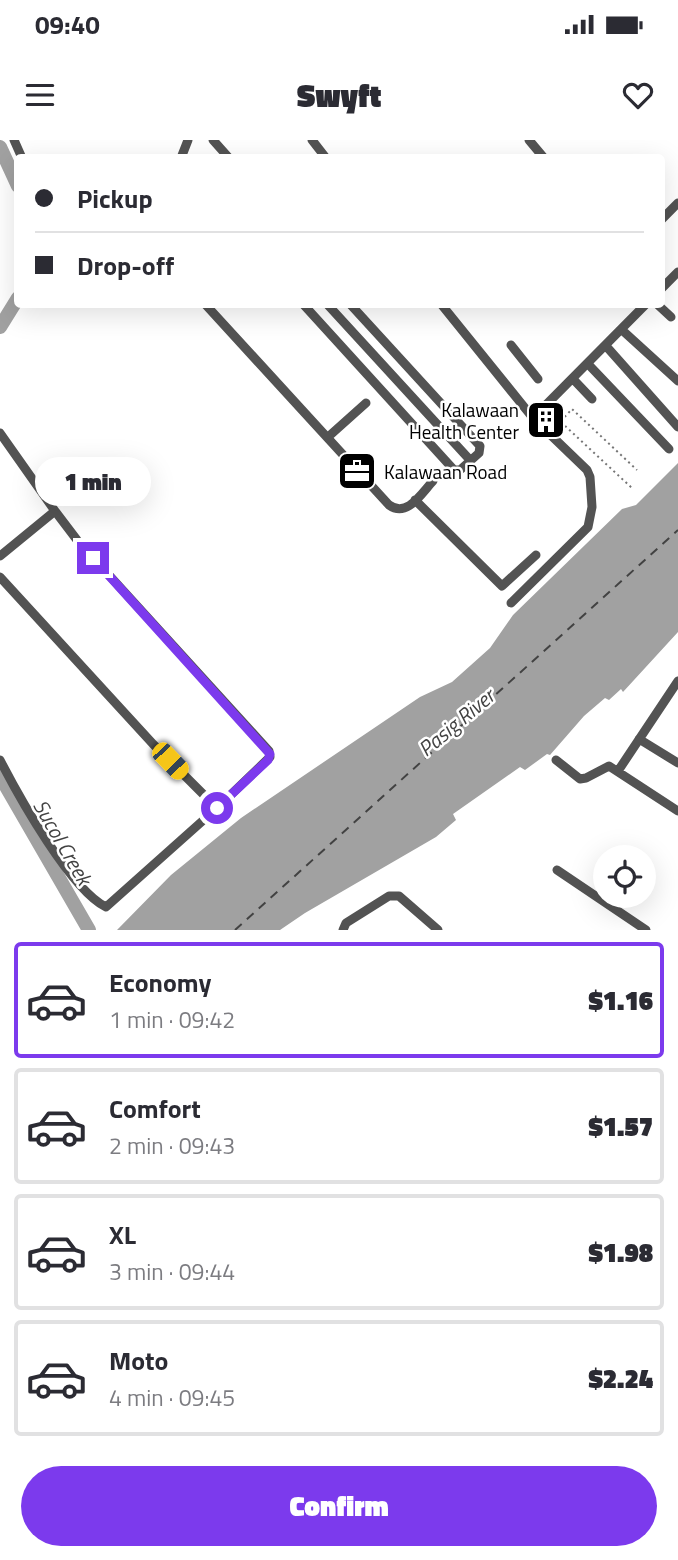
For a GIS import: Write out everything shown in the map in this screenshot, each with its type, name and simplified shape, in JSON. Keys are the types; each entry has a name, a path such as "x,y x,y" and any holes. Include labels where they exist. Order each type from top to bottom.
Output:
{"street":[{"path":"214,140 226,154"},
{"path":"312,140 323,154"},
{"path":"529,140 541,154"},
{"path":"665,216 678,203"},
{"path":"670,211 678,219"},
{"path":"209,308 394,509 405,509 433,481"},
{"path":"306,308 454,470 460,470 479,453 480,446 354,308"},
{"path":"317,320 328,308"},
{"path":"332,308 470,460"},
{"path":"444,308 533,418 589,474 592,515 588,527 511,603"},
{"path":"533,418 642,308"},
{"path":"661,308 671,317"},
{"path":"622,330 678,382"},
{"path":"511,345 538,379"},
{"path":"606,346 678,427"},
{"path":"588,364 669,449"},
{"path":"573,379 592,399"},
{"path":"328,438 366,403"},
{"path":"0,433 77,540 270,754 268,760 217,808 106,907 94,901 67,870 0,760"},
{"path":"415,500 502,586 536,555"},
{"path":"0,556 55,511"},
{"path":"0,577 153,744 217,808"},
{"path":"618,771 677,687"},
{"path":"639,738 678,764"},
{"path":"556,760 580,779 609,766 678,811"},
{"path":"557,870 646,930"},
{"path":"343,930 346,923 389,896 399,896 438,930"}],"path":[{"path":"545,407 633,489"},
{"path":"560,421 572,409 637,470"}],"water":[{"name":"Pasig River","path":"678,463 678,632 623,692 621,689 609,700 605,698 584,716 550,755 547,754 525,770 520,767 453,814 456,820 436,837 280,930 117,930 171,875 241,818 420,697 452,682 490,648 513,615 622,509 636,505"}],"waterway":[{"path":"0,147 14,177"},
{"path":"0,327 14,304"},
{"name":"Sucol Creek","path":"0,776 89,930"}],"ferry route":[{"path":"235,930 678,530"}],"place":[{"name":"Kalawaan Health Center","path":"546,420"},
{"name":"Kalawaan Road","path":"357,471"}],"route":[{"path":"93,558 269,751 268,760 217,808"}]}
